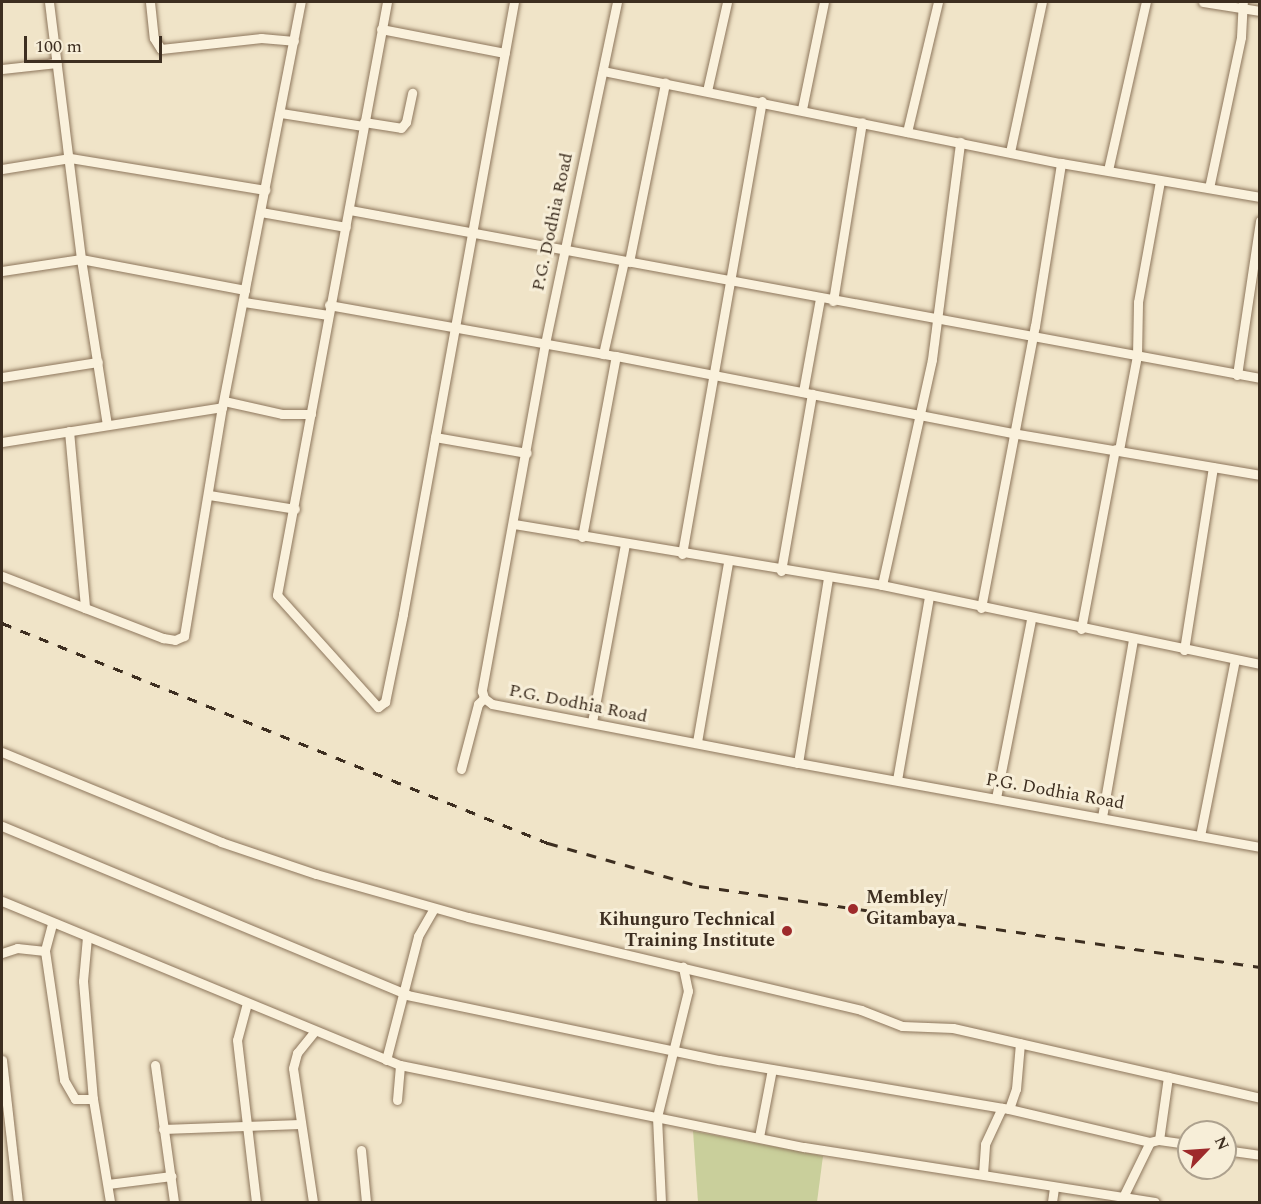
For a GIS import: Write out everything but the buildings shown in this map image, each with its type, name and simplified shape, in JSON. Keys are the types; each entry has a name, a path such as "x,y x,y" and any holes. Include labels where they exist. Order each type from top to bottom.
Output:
{"street":[{"path":"49,2 81,259 107,425"},
{"path":"150,2 154,38 161,49 261,38 294,41"},
{"path":"2,576 163,639 182,638 223,404 302,2"},
{"path":"387,2 278,598 343,665 374,704 381,707 403,614 514,2"},
{"name":"P.G. Dodhia Road","path":"617,2 545,343 527,453 482,691 484,698 492,704 798,763 1260,846"},
{"path":"706,91 727,2"},
{"path":"802,109 824,2"},
{"path":"907,132 938,2"},
{"path":"1010,152 1042,2"},
{"path":"1108,170 1146,2"},
{"path":"1203,2 1243,4 1260,11"},
{"path":"1209,188 1240,37 1243,4"},
{"path":"381,29 505,52"},
{"path":"2,69 57,63"},
{"path":"603,71 802,109 1061,163 1260,197"},
{"path":"603,354 665,83"},
{"path":"280,113 400,128 406,122 412,93"},
{"path":"682,554 762,101"},
{"path":"833,301 862,122"},
{"path":"882,585 919,414 936,318 960,142"},
{"path":"2,169 70,158 265,190"},
{"path":"981,608 1061,163"},
{"path":"1081,629 1137,356 1138,302 1160,181"},
{"path":"350,210 563,251 729,278 833,301 936,318 1031,338 1260,378"},
{"path":"261,212 346,227"},
{"path":"1237,375 1260,221"},
{"path":"2,271 81,259 245,290"},
{"path":"781,571 820,298"},
{"path":"244,302 455,326 1012,433 1260,475"},
{"path":"582,537 616,356"},
{"path":"2,378 98,362"},
{"path":"2,442 223,404 282,414 311,414"},
{"path":"69,431 85,608"},
{"path":"435,437 527,453"},
{"path":"1184,650 1213,467"},
{"path":"208,495 295,509"},
{"path":"514,524 781,571 882,585 1031,619 1260,664"},
{"path":"592,722 625,544"},
{"path":"697,742 728,562"},
{"path":"798,763 828,578"},
{"path":"897,780 930,596"},
{"path":"996,798 1031,619"},
{"path":"1102,817 1133,639"},
{"path":"1200,836 1235,660"},
{"path":"461,770 478,704 484,698"},
{"path":"2,752 220,842 316,874 434,908 861,1010 902,1026 952,1028 1260,1098"},
{"path":"2,826 404,994 674,1051 1006,1108 1155,1141 1177,1143"},
{"path":"2,902 400,1065 759,1137 1155,1203"},
{"path":"386,1060 422,926 434,908"},
{"path":"52,924 45,951 68,1091 75,1099 93,1099"},
{"path":"87,937 83,981 93,1099 110,1203"},
{"path":"2,953 17,948 45,951"},
{"path":"661,1203 657,1117 688,991 683,968"},
{"path":"247,1003 237,1040 256,1203"},
{"path":"313,1203 293,1068 297,1053 315,1031"},
{"path":"983,1174 985,1144 1016,1089 1020,1043"},
{"path":"2,1060 18,1203"},
{"path":"155,1065 174,1203"},
{"path":"397,1100 400,1065"},
{"path":"759,1137 772,1069"},
{"path":"1124,1197 1155,1141 1168,1077"},
{"path":"164,1129 300,1124"},
{"path":"361,1150 366,1203"},
{"path":"1237,1152 1260,1155"},
{"path":"108,1184 171,1176"},
{"path":"1052,1203 1054,1186"}],"green space":[{"path":"693,1131 823,1156 817,1202 698,1202"}],"railway":[{"path":"2,623 548,843 699,886 1260,967"}],"place":[{"name":"Membley/ Gitambaya","path":"853,909"},
{"name":"Kihunguro Technical Training Institute","path":"787,931"}]}
